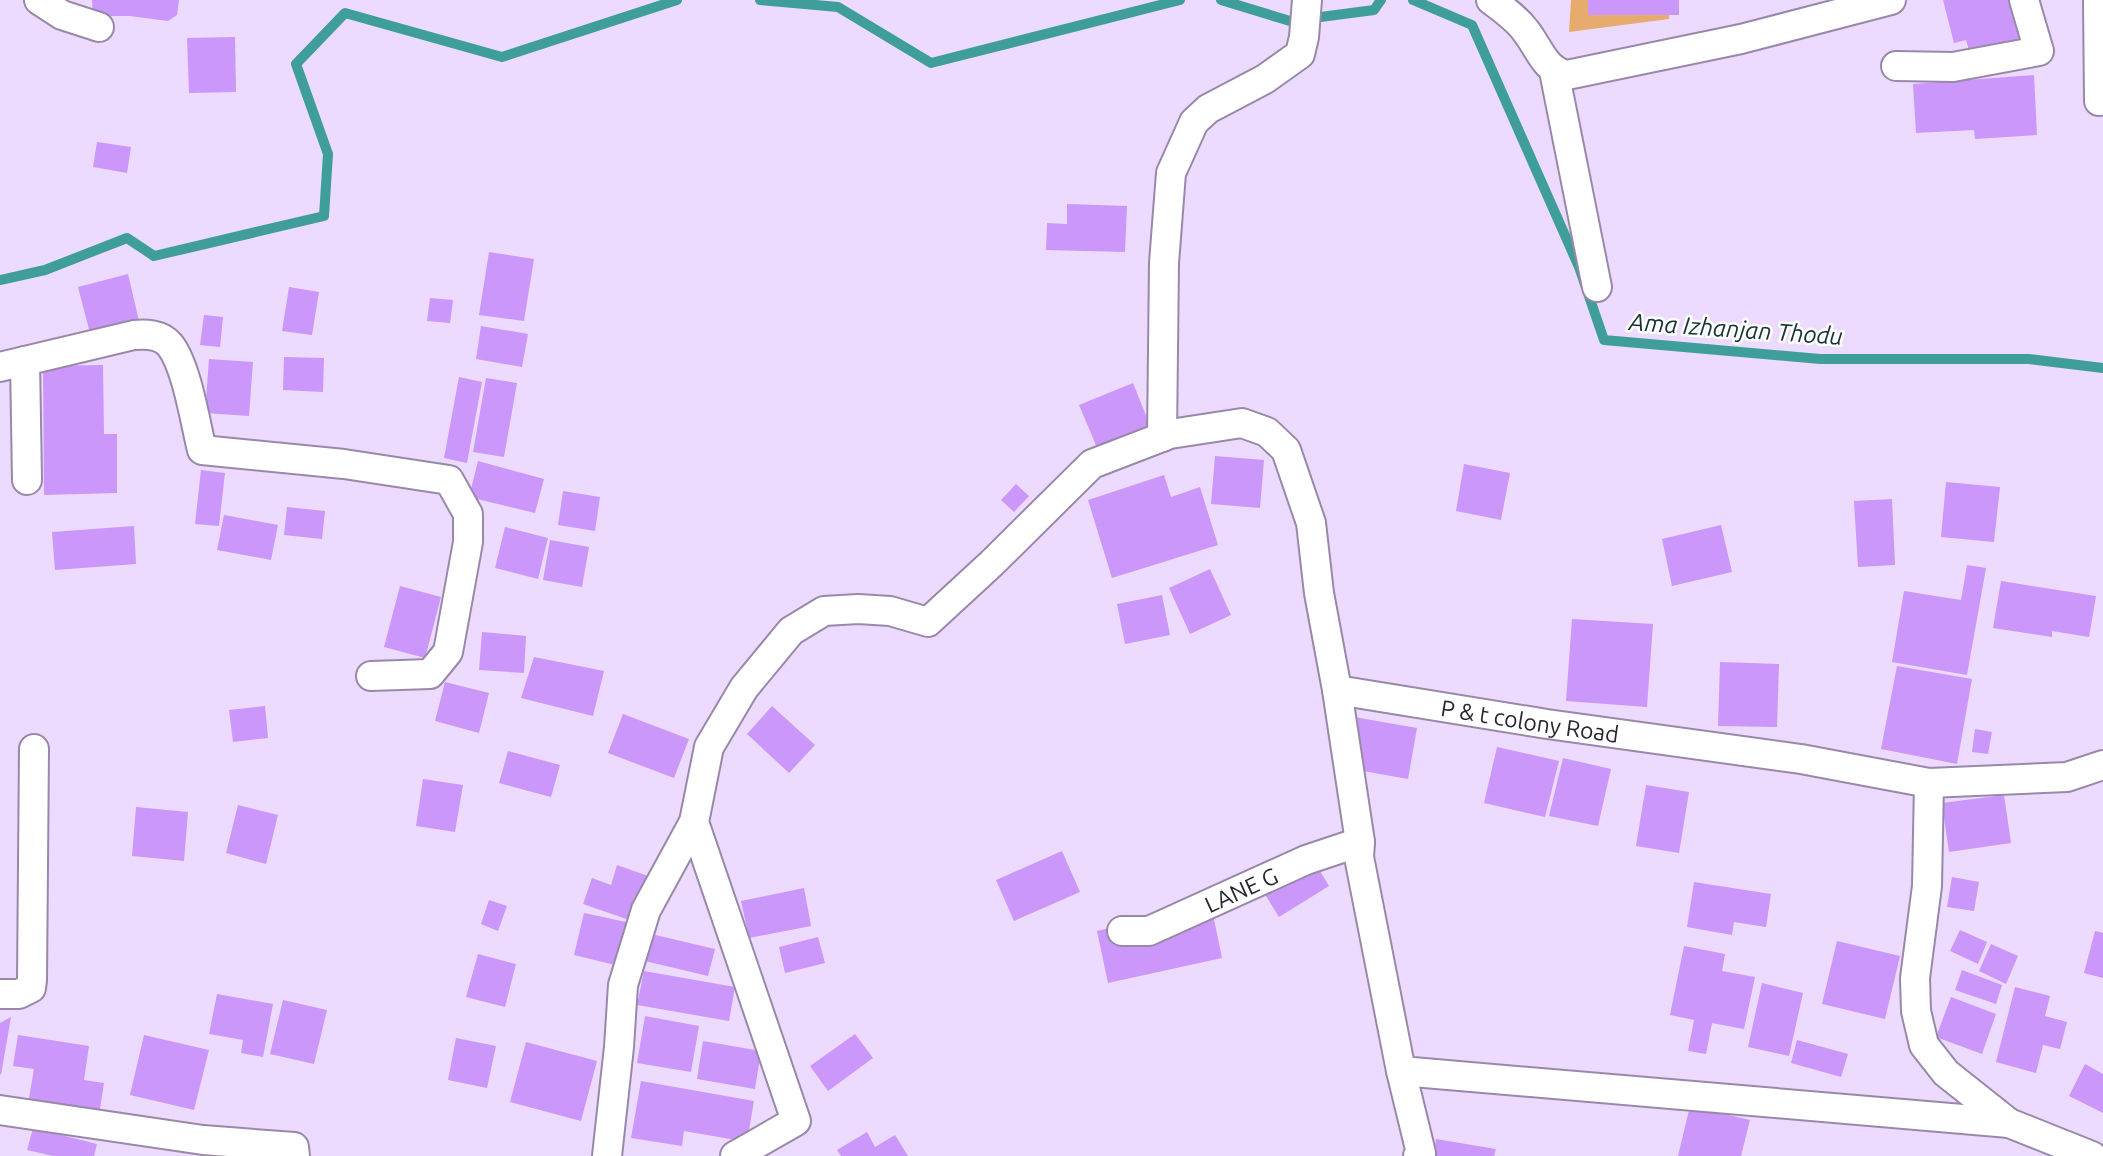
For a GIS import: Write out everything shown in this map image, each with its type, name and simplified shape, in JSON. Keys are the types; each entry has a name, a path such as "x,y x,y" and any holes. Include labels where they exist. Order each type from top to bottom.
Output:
{"street":[{"path":"39,0 62,15 99,27"},
{"path":"1162,437 1164,263 1171,173 1194,122 1208,109 1265,79 1296,58 1302,49 1307,0"},
{"path":"1491,0 1524,29 1554,71 1597,287"},
{"path":"1554,71 1567,75 1581,73 1741,39 1891,0"},
{"path":"1896,66 1953,67 2039,51 2024,0"},
{"path":"2098,0 2099,101"},
{"path":"27,480 12,364 134,334 152,334 169,344 182,372 202,450 344,464 449,480 468,514 468,542 448,652 430,674 371,676"},
{"path":"607,1156 623,985 646,910 694,822 709,747 744,688 791,631 824,611 879,611 928,622 1092,464 1162,437 1242,423 1267,432 1286,450 1311,523 1319,593 1360,842 1359,857 1420,1155"},
{"name":"P & t colony Road","path":"1337,690 1547,724 1801,759 1929,783 2067,777 2103,765"},
{"path":"0,994 19,994 31,988 34,749"},
{"path":"1929,783 1927,886 1914,978 1916,1011 1924,1045 1946,1073 2010,1123 2092,1156"},
{"path":"694,822 796,1121 735,1156"},
{"name":"LANE G","path":"1122,931 1149,931 1306,860 1360,842"},
{"path":"1401,1071 2010,1123"},
{"path":"0,1110 203,1140 294,1147 295,1156"}],"shaded area":[{"path":"1571,0 1670,0 1669,19 1569,32"}],"building":[{"path":"92,0 179,0 177,15 168,21 130,16 93,16"},
{"path":"1588,0 1679,0 1679,15 1588,15"},
{"path":"1943,0 2010,0 2021,45 1971,58 1966,40 1954,43"},
{"path":"235,37 236,92 189,93 187,38"},
{"path":"2034,75 2037,135 1975,139 1974,130 1916,133 1913,84"},
{"path":"97,142 131,147 127,173 93,167"},
{"path":"1067,204 1127,206 1125,252 1046,250 1047,223 1067,224"},
{"path":"489,252 534,259 524,321 479,315"},
{"path":"128,274 139,321 90,333 78,287"},
{"path":"289,287 319,292 312,335 282,331"},
{"path":"430,298 453,300 450,323 427,321"},
{"path":"204,315 223,317 220,347 200,345"},
{"path":"481,326 528,334 522,367 476,359"},
{"path":"284,357 324,358 323,392 283,390"},
{"path":"209,359 253,362 249,416 205,413"},
{"path":"103,365 104,434 117,434 117,493 44,495 43,366"},
{"path":"459,377 482,382 467,463 444,458"},
{"path":"486,378 517,383 504,457 473,452"},
{"path":"1133,383 1151,428 1098,450 1079,405"},
{"path":"1215,456 1264,460 1260,508 1211,504"},
{"path":"478,461 544,479 535,513 469,497"},
{"path":"1464,464 1510,473 1501,520 1456,511"},
{"path":"201,470 225,473 219,526 195,524"},
{"path":"1164,475 1171,497 1200,487 1218,545 1112,578 1088,500"},
{"path":"1946,482 2000,487 1994,542 1941,537"},
{"path":"1016,484 1029,496 1014,512 1001,500"},
{"path":"563,491 600,497 595,531 558,525"},
{"path":"1892,499 1895,565 1858,567 1854,501"},
{"path":"287,507 325,511 322,539 284,535"},
{"path":"224,515 278,525 271,560 217,550"},
{"path":"1721,525 1732,572 1672,586 1662,539"},
{"path":"134,526 136,564 55,570 52,532"},
{"path":"505,527 548,538 538,579 495,568"},
{"path":"550,540 589,547 582,587 543,580"},
{"path":"1967,565 1986,568 1967,675 1892,662 1904,591 1961,600"},
{"path":"1210,569 1231,615 1190,634 1169,588"},
{"path":"2001,581 2096,596 2089,637 2052,631 2052,637 1993,628"},
{"path":"400,586 441,597 425,658 384,647"},
{"path":"1162,595 1170,635 1125,644 1117,604"},
{"path":"1572,619 1653,624 1647,707 1566,701"},
{"path":"482,632 526,636 524,673 479,670"},
{"path":"534,657 604,671 593,716 521,698"},
{"path":"1720,662 1779,664 1777,727 1718,726"},
{"path":"1897,666 1972,679 1957,764 1881,749"},
{"path":"445,682 489,693 479,733 435,721"},
{"path":"265,706 268,738 233,742 229,710"},
{"path":"772,706 815,745 789,773 747,734"},
{"path":"623,714 689,739 674,778 608,753"},
{"path":"1354,717 1417,728 1408,779 1346,768"},
{"path":"1975,729 1992,732 1988,754 1972,752"},
{"path":"1497,747 1559,761 1545,817 1484,803"},
{"path":"508,751 560,765 551,797 499,783"},
{"path":"1563,758 1611,769 1598,826 1549,816"},
{"path":"423,779 463,785 455,832 416,826"},
{"path":"1646,785 1689,792 1679,853 1636,846"},
{"path":"2004,795 2011,843 1949,852 1942,803"},
{"path":"238,805 278,815 266,864 226,853"},
{"path":"136,807 188,812 184,861 132,856"},
{"path":"1305,846 1329,886 1279,917 1255,878"},
{"path":"1062,851 1080,892 1014,921 996,880"},
{"path":"617,865 648,876 632,921 583,904 592,878 611,885"},
{"path":"1952,877 1979,882 1974,911 1947,907"},
{"path":"1694,882 1771,894 1766,927 1734,922 1732,935 1687,927"},
{"path":"804,888 811,926 749,938 741,901"},
{"path":"489,900 507,906 498,931 481,924"},
{"path":"1211,905 1222,958 1108,983 1097,931"},
{"path":"584,913 626,922 615,965 574,955"},
{"path":"1960,930 1987,942 1978,964 1950,951"},
{"path":"2095,931 2103,933 2103,978 2084,973"},
{"path":"647,933 715,949 708,976 641,960"},
{"path":"818,937 825,963 785,973 779,947"},
{"path":"1837,941 1900,956 1885,1019 1822,1004"},
{"path":"1991,944 2018,956 2006,984 1979,971"},
{"path":"1684,946 1725,954 1722,971 1755,977 1744,1029 1712,1023 1706,1054 1688,1051 1694,1020 1670,1015"},
{"path":"478,954 516,964 505,1007 466,997"},
{"path":"1962,970 2002,985 1996,1004 1955,990"},
{"path":"644,971 735,987 729,1021 637,1005"},
{"path":"1762,983 1803,993 1789,1056 1748,1047"},
{"path":"2015,987 2050,996 2045,1016 2067,1022 2060,1049 2043,1045 2036,1073 1996,1062"},
{"path":"217,994 273,1004 263,1057 241,1053 243,1040 209,1034"},
{"path":"1951,997 1996,1014 1982,1054 1936,1037"},
{"path":"283,1000 327,1010 314,1064 270,1054"},
{"path":"645,1016 699,1026 691,1072 637,1063"},
{"path":"11,1017 1,1075 0,1023"},
{"path":"855,1034 873,1058 828,1091 810,1066"},
{"path":"18,1035 89,1046 84,1080 104,1083 99,1115 28,1104 34,1069 13,1066"},
{"path":"144,1035 209,1050 194,1110 130,1095"},
{"path":"456,1038 496,1046 487,1088 448,1080"},
{"path":"1797,1040 1848,1054 1841,1077 1791,1063"},
{"path":"703,1041 761,1051 755,1089 697,1079"},
{"path":"526,1042 597,1061 581,1121 510,1102"},
{"path":"2085,1064 2103,1074 2103,1113 2069,1096"},
{"path":"641,1081 754,1101 747,1142 684,1131 682,1146 631,1138"},
{"path":"1690,1106 1750,1120 1741,1156 1678,1156"},
{"path":"33,1128 97,1144 94,1156 53,1156 27,1150"},
{"path":"867,1132 875,1147 895,1135 908,1156 841,1156 837,1150"},
{"path":"1436,1139 1496,1149 1494,1156 1434,1156"}],"waterway":[{"name":"Ama Izhanjan Thodu","path":"0,280 45,270 127,238 154,256 324,216 328,154 296,64 345,13 502,57 677,0"},
{"name":"Ama Izhanjan Thodu","path":"760,0 838,7 931,63 1180,0"},
{"name":"Ama Izhanjan Thodu","path":"1221,0 1290,21 1374,10 1381,0"},
{"name":"Ama Izhanjan Thodu","path":"1413,0 1472,25 1579,267 1604,340 1820,359 2029,359 2103,368"}]}
